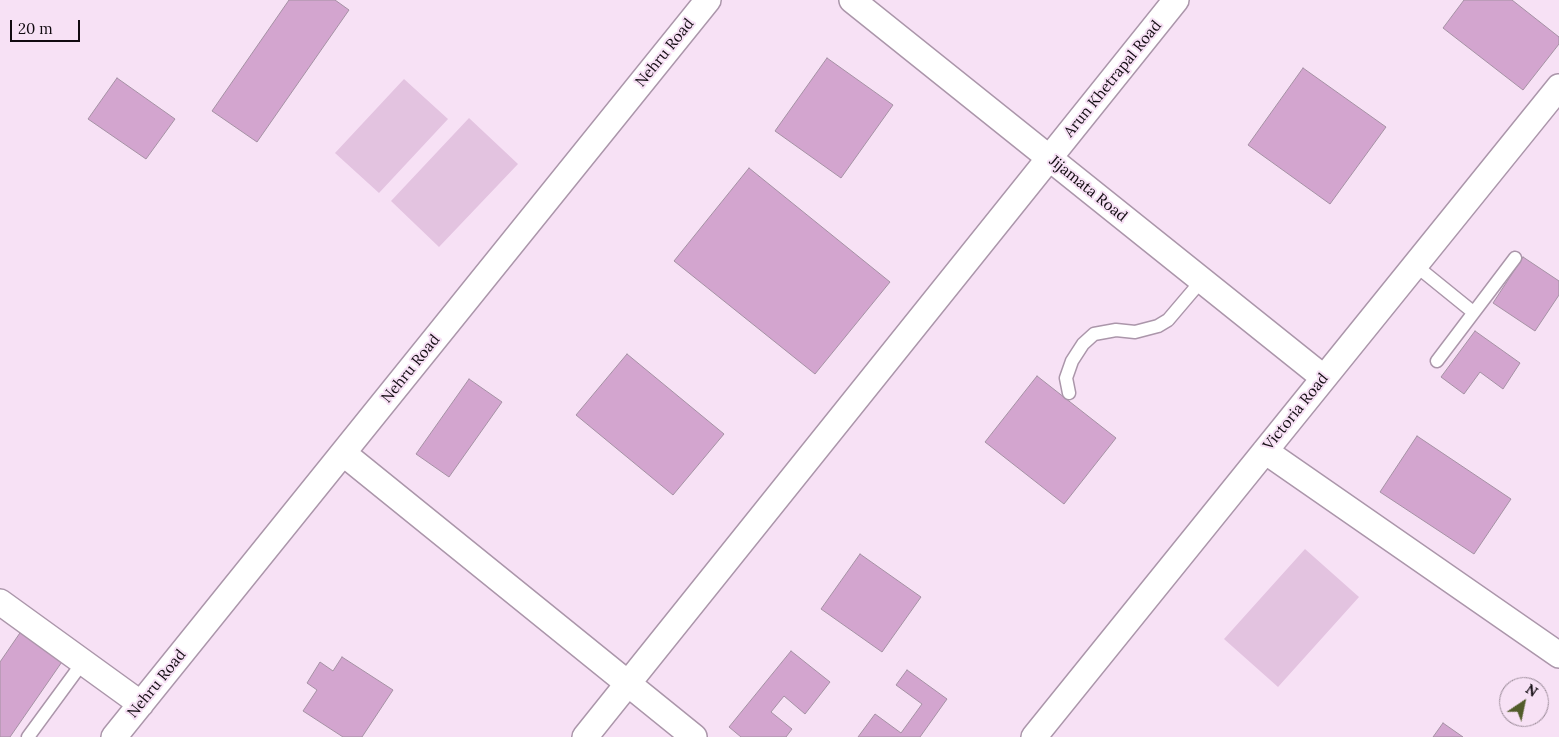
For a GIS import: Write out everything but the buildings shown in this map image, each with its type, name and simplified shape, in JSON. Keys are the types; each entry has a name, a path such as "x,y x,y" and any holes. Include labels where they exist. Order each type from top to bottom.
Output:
{"street":[{"name":"Nehru Road","path":"114,737 708,0"},
{"name":"Jijamata Road","path":"852,0 1324,378"},
{"name":"Arun Khetrapal Road","path":"585,737 1176,0"},
{"name":"Victoria Road","path":"1034,737 1559,88"},
{"path":"1265,451 1559,655"},
{"path":"343,453 694,737"},
{"path":"0,602 141,704"}],"lane":[{"path":"1436,361 1515,258"},
{"path":"1415,265 1473,312"},
{"path":"1069,393 1066,378 1072,361 1083,344 1094,334 1116,330 1135,332 1158,326 1168,320 1202,280"},
{"path":"28,737 83,662"}],"shaded area":[{"path":"404,79 448,119 379,193 335,153"},
{"path":"469,118 518,164 439,247 391,201"},
{"path":"1305,549 1359,597 1278,687 1224,639"}]}
